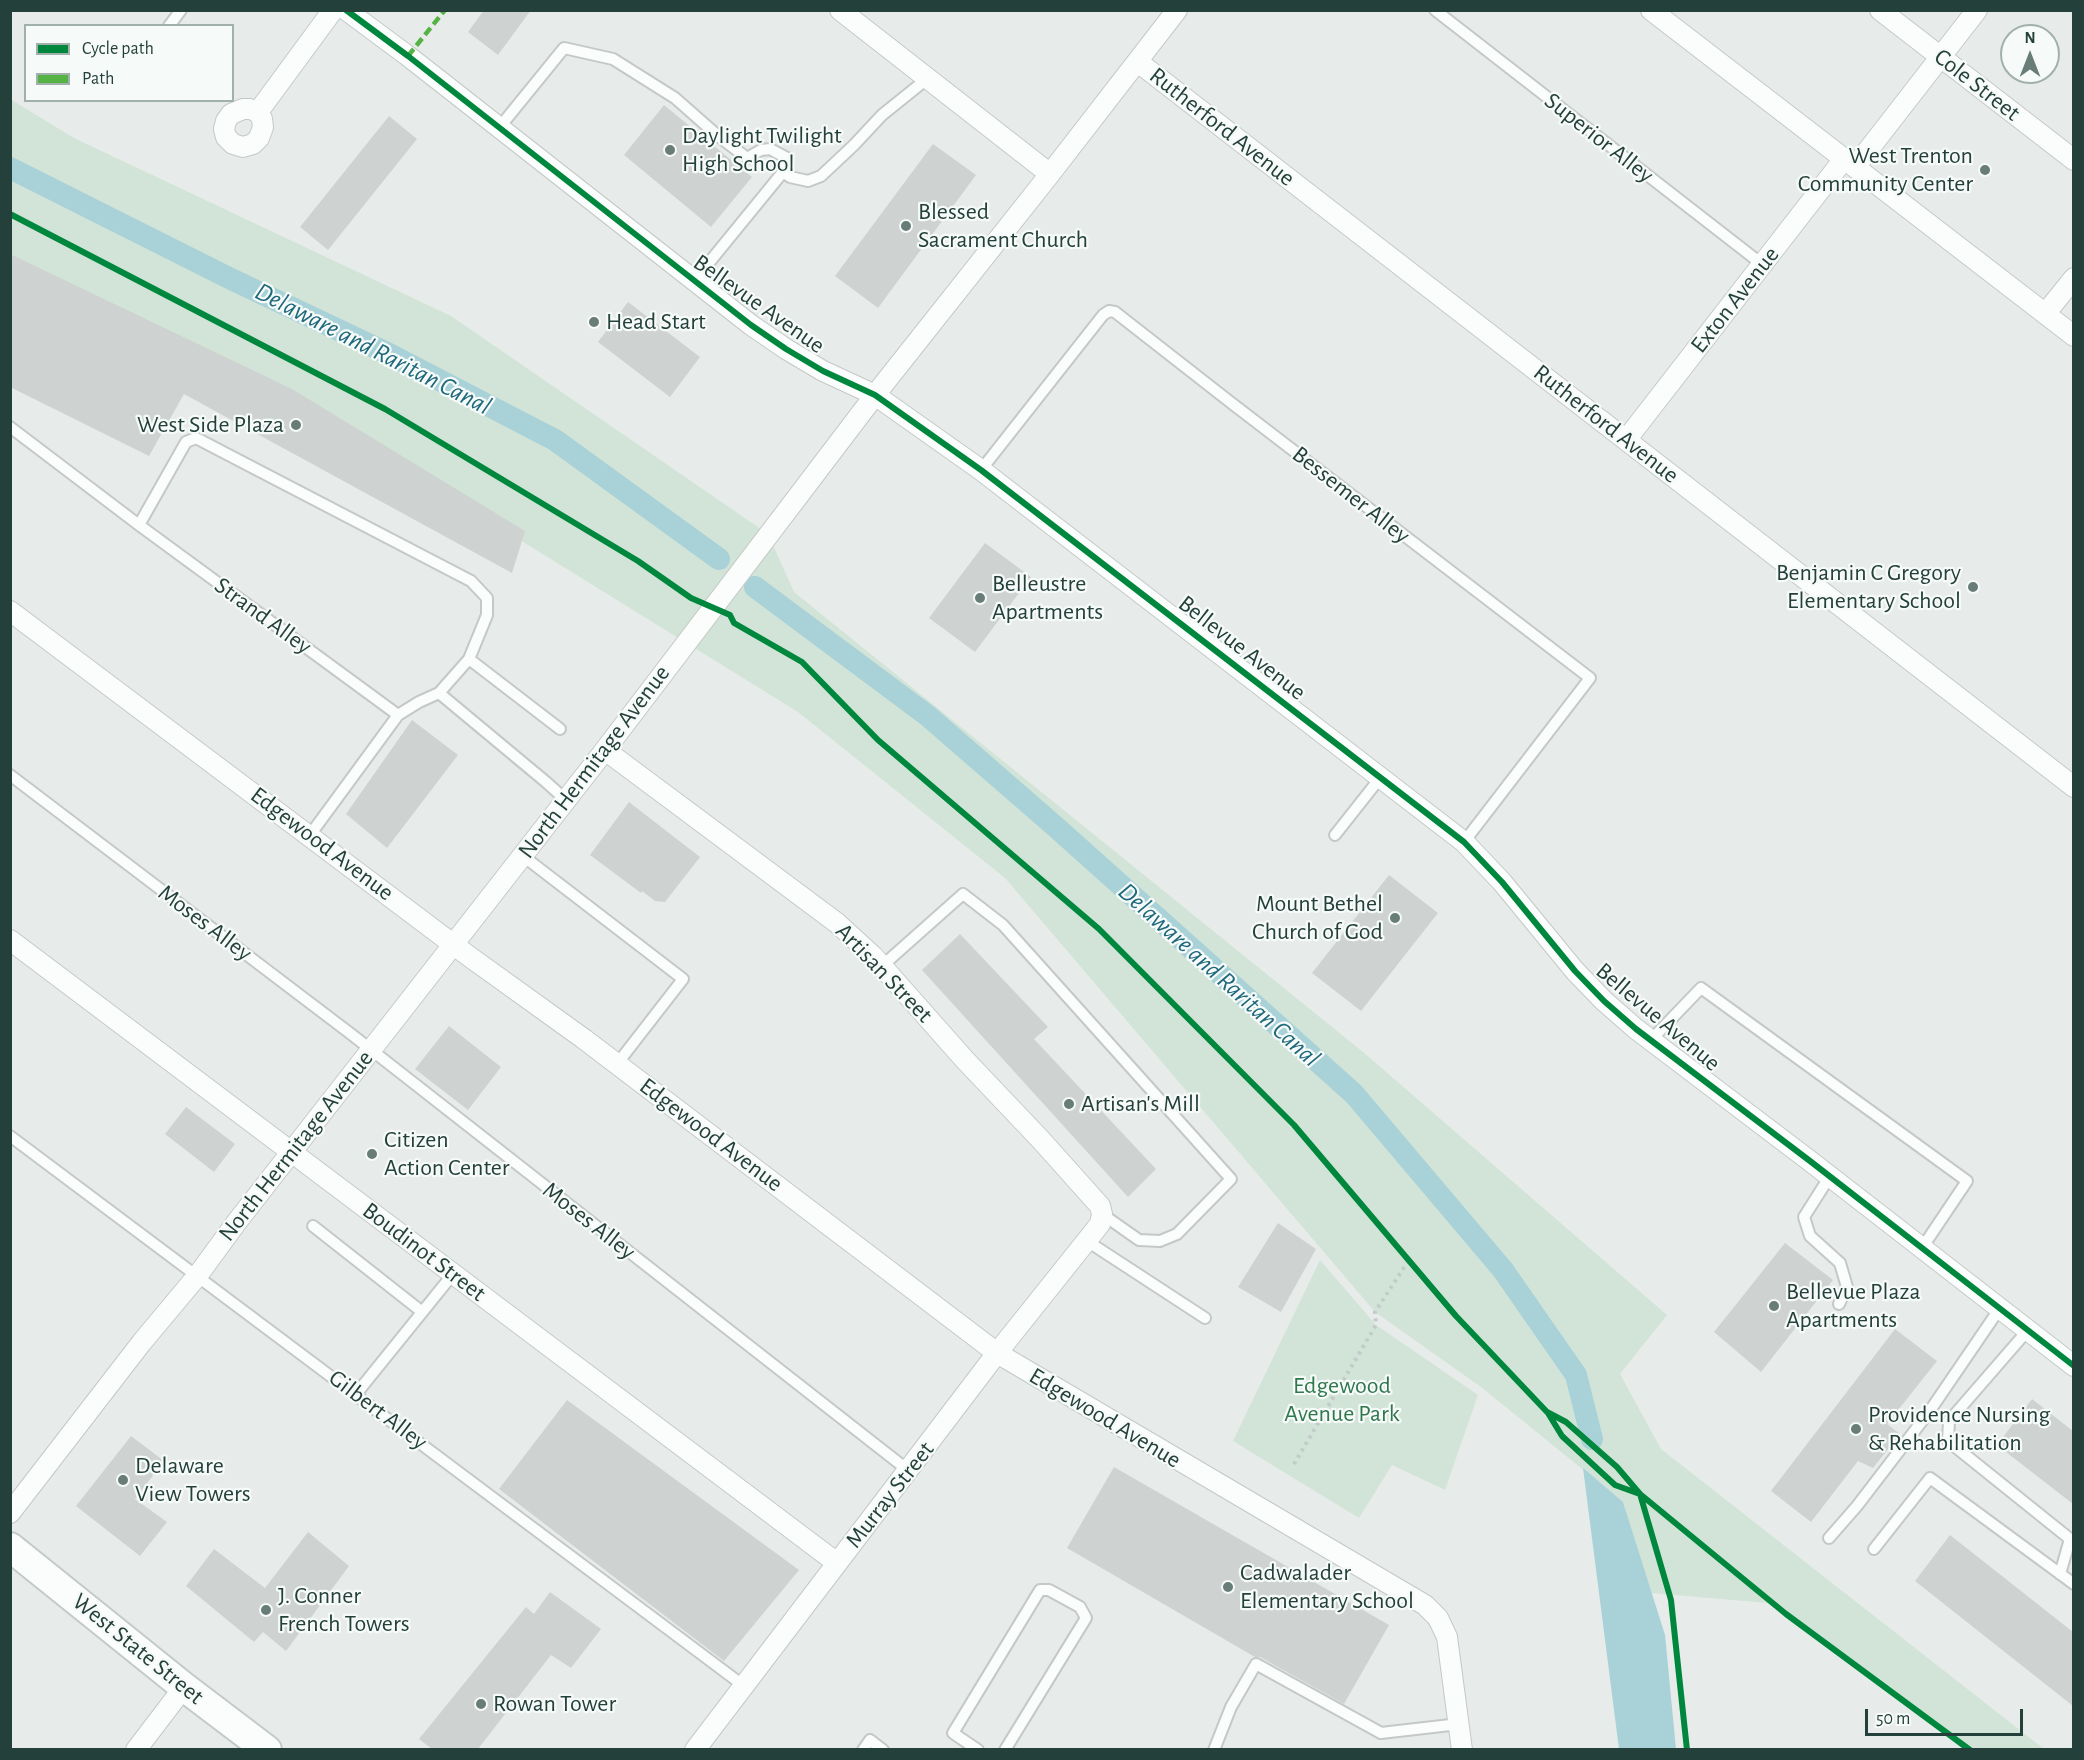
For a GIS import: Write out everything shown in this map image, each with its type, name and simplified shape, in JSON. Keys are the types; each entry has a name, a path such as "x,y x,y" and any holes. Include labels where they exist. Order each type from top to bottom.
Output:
{"street":[{"path":"258,112 333,10"},
{"name":"Bellevue Avenue","path":"346,10 408,56 751,326 823,371 875,395 981,470 1464,842 1502,882 1575,972 1604,1001 1651,1040 1830,1176 2073,1366"},
{"path":"840,10 1050,174"},
{"name":"North Hermitage Avenue","path":"10,1513 142,1342 198,1275 750,561 875,395 1177,10"},
{"name":"Cole Street","path":"1880,10 2073,160"},
{"name":"Exton Avenue","path":"1626,440 1763,265 1941,58 1977,10"},
{"path":"1663,14 2073,336"},
{"name":"Rutherford Avenue","path":"1138,62 2073,787"},
{"path":"2045,314 2073,278"},
{"name":"Edgewood Avenue","path":"10,610 617,1064 997,1353 1425,1605 1438,1618 1448,1637 1459,1724"},
{"name":"Artisan Street","path":"604,750 837,923 882,966 965,1060 1041,1140 1100,1206 1102,1214"},
{"name":"Boudinot Street","path":"10,940 837,1563"},
{"path":"1086,1241 1100,1224 1102,1214"},
{"name":"Murray Street","path":"695,1749 997,1353 1086,1241"},
{"name":"West State Street","path":"10,1547 184,1687 267,1749"},
{"path":"135,1749 184,1687"},
{"path":"1459,1724 1462,1749"}],"lane":[{"path":"171,24 181,10"},
{"name":"Superior Alley","path":"1435,10 1763,265"},
{"path":"499,128 564,48 613,59 675,98 747,158 760,150 770,149 788,158 783,172 694,281"},
{"path":"783,172 790,177 808,181 821,176 882,115 928,78"},
{"name":"Bessemer Alley","path":"981,470 1103,315 1109,311 1115,312 1590,678 1464,842"},
{"name":"Strand Alley","path":"10,427 139,525 398,715"},
{"path":"139,525 186,442 196,438 471,581 487,598 487,615 469,659 439,693 398,715 310,835"},
{"path":"469,659 560,729"},
{"path":"439,693 566,800"},
{"name":"Moses Alley","path":"10,776 370,1051 909,1470"},
{"path":"1335,835 1380,778"},
{"path":"522,856 683,979 617,1064"},
{"path":"882,966 963,894 1003,925 1231,1179 1178,1234 1160,1241 1139,1240 1102,1214"},
{"path":"1651,1040 1701,988 1967,1181 1922,1248"},
{"name":"Gilbert Alley","path":"10,1136 744,1686"},
{"path":"1830,1176 1804,1217 1810,1236 1840,1263 1847,1287 1839,1304"},
{"path":"313,1226 421,1311"},
{"path":"1086,1241 1205,1318"},
{"path":"356,1394 453,1274"},
{"path":"1829,1538 1857,1506 1929,1412 2000,1308"},
{"path":"2028,1330 1949,1421 1948,1441 2070,1539 2060,1574"},
{"path":"1874,1549 1930,1478 2073,1584"},
{"path":"978,1749 953,1733 1040,1590 1049,1590 1080,1607 1086,1618 1005,1749"},
{"path":"1214,1749 1231,1707 1256,1664 1381,1733 1459,1724"},
{"path":"863,1749 870,1740 883,1749"}],"path":[{"path":"1401,1251 1415,1268"},
{"path":"1294,1464 1376,1325 1375,1312 1409,1260"}],"green space":[{"path":"10,99 74,138 451,316 768,534 794,592 1363,1052 1667,1315 1620,1374 1661,1449 2044,1749 1963,1749 1768,1603 1651,1593 1623,1502 1481,1387 1375,1312 1005,878 798,712 313,412 11,260"},
{"name":"Edgewood Avenue Park","path":"1320,1260 1376,1325 1478,1395 1445,1490 1392,1465 1359,1518 1233,1441"}],"water":[{"path":"1583,1468 1623,1502 1665,1635 1676,1749 1619,1749"}],"building":[{"path":"484,10 531,10 498,55 468,32"},
{"path":"664,105 752,177 711,227 624,155"},
{"path":"389,116 417,139 328,250 300,227"},
{"name":"Blessed Sacrament Church","path":"933,144 976,175 878,308 835,276"},
{"name":"West Side Plaza","path":"10,254 292,389 525,531 512,573 184,394 149,456 10,387"},
{"path":"628,302 700,357 670,397 598,342"},
{"name":"Belleustre Apartments","path":"985,543 1031,577 975,652 929,618"},
{"path":"412,720 458,755 387,848 346,814"},
{"path":"629,802 700,857 665,902 655,901 642,891 641,893 590,855"},
{"path":"1389,875 1438,913 1361,1011 1312,973"},
{"name":"Artisan's Mill","path":"960,934 1048,1027 1034,1039 1156,1169 1128,1197 922,970"},
{"path":"449,1026 501,1067 468,1110 415,1069"},
{"path":"186,1107 235,1144 214,1172 165,1134"},
{"path":"1278,1223 1316,1249 1281,1312 1238,1287"},
{"name":"Bellevue Plaza Apartments","path":"1785,1243 1833,1280 1761,1372 1714,1332"},
{"name":"Providence Nursing & Rehabilitation","path":"1895,1329 1937,1361 1887,1424 1900,1434 1873,1468 1858,1461 1811,1522 1771,1491"},
{"path":"2032,1399 2073,1431 2073,1504 1997,1445"},
{"path":"567,1400 799,1570 724,1661 499,1489"},
{"name":"Delaware View Towers","path":"131,1436 164,1461 135,1499 167,1522 140,1556 76,1506"},
{"name":"Cadwalader Elementary School","path":"1114,1467 1389,1625 1344,1704 1260,1657 1255,1657 1067,1548"},
{"name":"J. Conner French Towers","path":"308,1532 349,1566 286,1651 263,1632 254,1642 186,1586 214,1549 265,1588"},
{"path":"1950,1535 2073,1632 2073,1706 1915,1581"},
{"name":"Rowan Tower","path":"550,1592 601,1629 571,1668 551,1655 478,1749 432,1749 419,1739 526,1607 534,1614"}],"waterway":[{"name":"Delaware and Raritan Canal","path":"10,168 229,278 389,354 555,440 719,559"},
{"name":"Delaware and Raritan Canal","path":"755,587 928,716 1057,828 1354,1094 1503,1270 1576,1375 1592,1439"}],"marked path":[{"path":"408,56 445,10"}],"cycle path":[{"path":"346,10 751,325 823,371 875,395 981,470 1464,842 1502,882 1575,971 1636,1029 2074,1366"},
{"path":"10,214 385,409 638,561 691,598 730,615 734,623 802,662 878,740 1099,929 1294,1125 1456,1316 1547,1412 1566,1422 1617,1467 1640,1494 1786,1614 1970,1750"},
{"path":"1548,1413 1562,1436 1615,1485 1637,1493"},
{"path":"1640,1494 1671,1600 1687,1750"}],"place":[{"name":"Daylight Twilight High School","path":"670,150"},
{"name":"West Trenton Community Center","path":"1985,170"},
{"name":"Blessed Sacrament Church","path":"906,226"},
{"name":"Head Start","path":"594,322"},
{"name":"West Side Plaza","path":"296,425"},
{"name":"Benjamin C Gregory Elementary School","path":"1973,587"},
{"name":"Belleustre Apartments","path":"980,598"},
{"name":"Mount Bethel Church of God","path":"1395,918"},
{"name":"Artisan's Mill","path":"1069,1104"},
{"name":"Citizen Action Center","path":"372,1154"},
{"name":"Bellevue Plaza Apartments","path":"1774,1306"},
{"name":"Providence Nursing & Rehabilitation","path":"1856,1429"},
{"name":"Delaware View Towers","path":"123,1480"},
{"name":"Cadwalader Elementary School","path":"1228,1587"},
{"name":"J. Conner French Towers","path":"266,1610"},
{"name":"Rowan Tower","path":"481,1704"}]}
